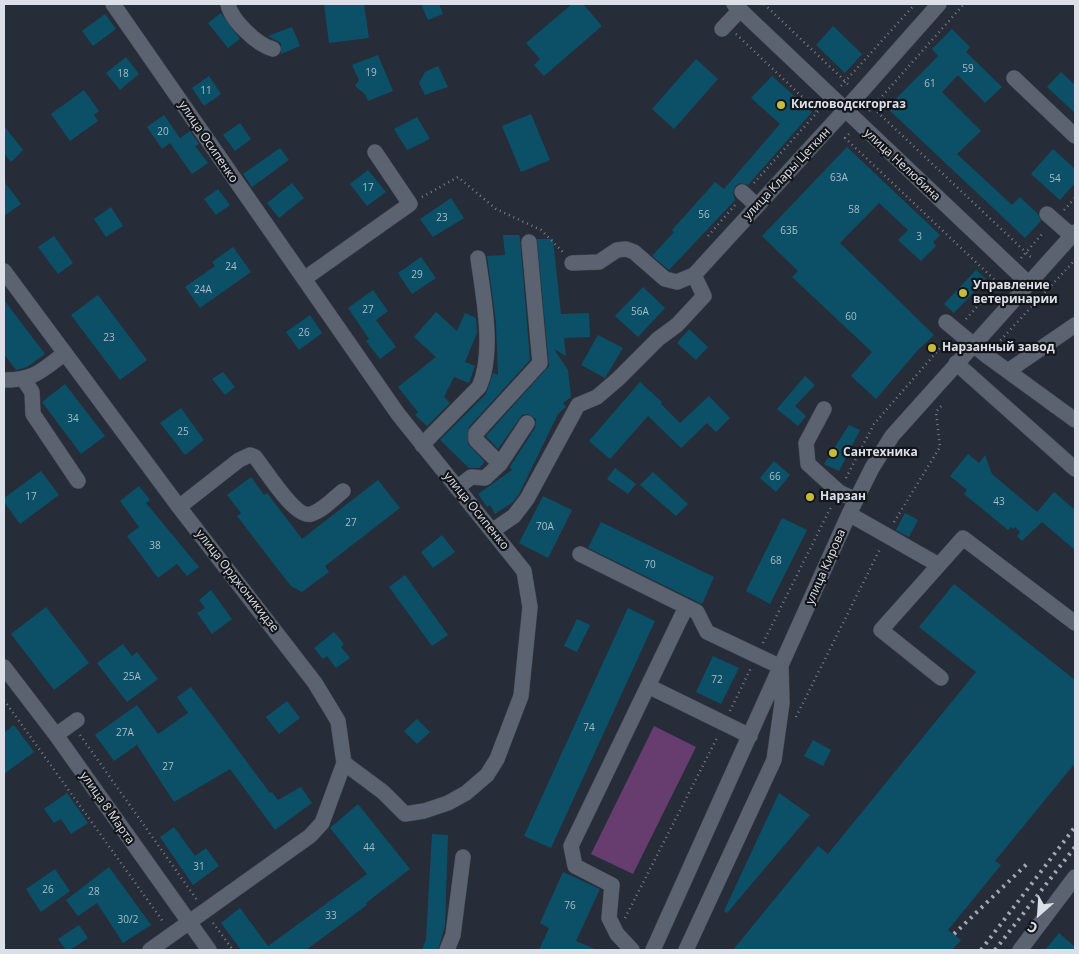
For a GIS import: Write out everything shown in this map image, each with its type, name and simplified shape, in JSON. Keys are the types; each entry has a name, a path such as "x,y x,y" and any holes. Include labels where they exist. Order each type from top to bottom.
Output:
{"street":[{"name":"улица Осипенко","path":"112,4 422,445 524,570 530,606 521,696 497,759 487,775 466,793 448,803 414,814 405,814 383,792 344,763"},
{"path":"228,4 229,12 238,23 266,47 273,49"},
{"name":"улица Клары Цеткин","path":"694,275 846,110 939,4"},
{"path":"724,27 737,7"},
{"name":"улица Нелюбина","path":"737,7 1028,283"},
{"path":"1014,78 1075,136"},
{"path":"304,279 410,204 375,152"},
{"path":"743,193 757,206"},
{"path":"1047,214 1073,234"},
{"name":"улица Кирова","path":"653,950 849,514 892,436 1073,234"},
{"path":"500,464 476,440 476,432 540,363 529,242"},
{"path":"492,531 514,516 527,500 578,405 597,396 618,378 658,339 677,325 704,296 694,275 677,282 665,279 634,252 626,249 618,250 599,262 572,263"},
{"path":"422,445 480,387 485,375 486,318 478,258"},
{"name":"улица Орджоникидзе","path":"4,271 179,507 315,682 338,721 344,763"},
{"path":"946,322 1008,372 1075,420"},
{"path":"1008,372 1075,325"},
{"path":"4,380 24,380 36,375 65,353"},
{"path":"956,363 1075,469"},
{"path":"24,380 32,392 33,414 78,481"},
{"path":"824,409 806,443 808,464 839,492 856,500"},
{"path":"457,488 471,477 485,478 500,464 527,423"},
{"path":"179,507 239,460 250,455 255,457 293,507 305,514 312,514 343,491"},
{"path":"849,514 937,564"},
{"path":"941,678 881,630 937,564 963,538 1075,623"},
{"path":"580,554 697,612 707,632 781,667 782,703 774,760 686,950"},
{"path":"632,950 617,934 609,918 612,885 575,866 571,846 686,607"},
{"name":"улица 8 Марта","path":"4,667 56,735 209,950"},
{"path":"648,686 750,736"},
{"path":"56,735 75,722"},
{"path":"150,950 310,836 322,823 344,763"},
{"path":"447,950 453,935 463,857"},
{"path":"1020,950 1075,877"}],"path":[{"path":"764,4 1057,280"},
{"path":"706,237 743,193 915,4"},
{"path":"845,138 964,4"},
{"path":"724,27 832,125 998,283"},
{"path":"410,204 458,177 496,209 541,230 572,263"},
{"path":"987,356 1075,260"},
{"path":"795,718 887,535 940,447 936,412 945,402"},
{"path":"4,700 172,935"},
{"path":"75,722 233,950"}],"shaded area":[{"path":"654,726 696,747 633,874 591,854"}],"building":[{"path":"324,4 364,4 369,38 329,43"},
{"path":"421,4 439,4 443,14 428,20"},
{"path":"572,4 583,4 602,26 544,76 534,65 540,59 526,43"},
{"path":"221,13 240,39 228,48 208,23"},
{"path":"105,14 116,29 93,46 82,31"},
{"path":"833,26 862,54 845,73 816,45"},
{"path":"292,27 300,46 281,54 281,43 268,36"},
{"path":"952,29 970,47 966,52 1002,87 985,103 958,75 942,92 981,131 957,154 1012,205 1020,197 1038,214 1041,221 1025,238 887,108 938,56 932,49"},
{"path":"378,55 393,91 368,101 365,94 355,86 359,80 352,65"},
{"path":"126,57 139,74 120,90 106,73"},
{"path":"696,59 718,79 674,129 652,109"},
{"path":"438,66 448,87 425,95 419,83 425,72"},
{"path":"1061,72 1075,85 1075,113 1047,87"},
{"path":"209,76 221,94 204,106 192,88"},
{"path":"772,76 812,112 748,185 740,183 735,186 733,194 735,200 669,270 652,256 674,232 672,230 715,182 724,189 780,124 751,98"},
{"path":"84,90 99,111 94,115 98,121 70,141 51,114"},
{"path":"531,114 550,160 521,172 502,126"},
{"path":"164,115 180,138 190,131 199,144 195,146 208,163 192,174 170,143 162,149 147,127"},
{"path":"417,117 430,139 407,150 394,129"},
{"path":"240,123 251,139 235,151 223,135"},
{"path":"4,126 23,150 11,162 4,153"},
{"path":"847,147 940,235 933,242 936,246 921,261 898,240 908,230 879,203 840,243 934,335 917,351 876,399 851,376 872,352 792,277 798,271 762,236"},
{"path":"280,148 289,160 252,187 243,174"},
{"path":"1053,149 1075,169 1075,183 1060,200 1031,174"},
{"path":"368,170 386,192 367,206 350,184"},
{"path":"4,181 21,204 4,216"},
{"path":"292,183 304,198 279,218 267,203"},
{"path":"218,189 230,205 216,215 204,199"},
{"path":"451,198 464,218 433,237 420,219"},
{"path":"111,207 123,226 106,237 94,219"},
{"path":"503,235 519,235 520,238 530,360 469,427 468,444 485,462 479,468 469,468 440,440 486,394 493,373 498,375 496,322 487,256 505,255"},
{"path":"54,236 73,263 58,274 38,247"},
{"path":"537,239 553,239 561,314 589,313 590,337 564,338 566,356 554,349 568,370 571,397 563,403 566,407 558,414 519,494 513,502 495,514 490,505 487,507 478,494 512,470 510,467 535,428 536,419 528,414 522,415 498,449 486,436 549,366"},
{"path":"233,247 251,272 200,308 185,287 215,266 212,262"},
{"path":"421,257 436,278 412,294 398,273"},
{"path":"976,270 986,279 954,313 944,304"},
{"path":"643,287 665,308 638,337 615,316"},
{"path":"373,290 388,311 376,320 396,347 380,359 366,341 369,339 348,308"},
{"path":"98,295 147,360 120,380 71,315"},
{"path":"4,300 45,354 27,367 16,370 4,354"},
{"path":"436,312 457,331 465,313 476,318 477,333 465,362 475,366 469,383 454,377 444,397 450,403 427,426 415,415 418,412 398,387 436,357 414,337"},
{"path":"310,315 322,333 299,350 286,332"},
{"path":"689,329 708,347 696,360 677,343"},
{"path":"598,335 623,348 605,378 581,365"},
{"path":"223,372 235,387 225,395 212,379"},
{"path":"805,376 815,385 795,406 806,416 798,426 777,409"},
{"path":"640,382 662,402 661,404 680,423 709,396 730,418 716,432 707,423 681,448 648,416 610,459 589,441"},
{"path":"65,384 105,436 81,454 42,402"},
{"path":"181,408 204,440 185,455 160,423"},
{"path":"849,425 860,430 839,471 824,464"},
{"path":"968,454 979,463 985,455 992,474 1037,512 1054,492 1075,510 1075,550 1042,522 1022,541 1017,536 1020,532 1015,527 1013,529 1011,527 1008,530 964,494 967,490 950,476"},
{"path":"774,461 790,475 776,492 760,478"},
{"path":"615,468 636,484 628,494 607,479"},
{"path":"41,471 59,495 20,524 4,502 4,498"},
{"path":"653,472 688,504 676,516 640,485"},
{"path":"251,477 264,495 267,493 302,539 378,480 400,508 325,566 329,572 302,592 291,586 273,563 237,516 241,513 227,495"},
{"path":"139,486 150,500 146,503 199,567 187,576 177,564 158,578 127,536 139,527 120,501"},
{"path":"543,496 572,510 548,558 519,543"},
{"path":"905,513 918,520 909,537 896,530"},
{"path":"782,518 807,530 770,604 746,591"},
{"path":"601,522 714,577 702,604 588,548"},
{"path":"442,535 455,552 433,568 421,552"},
{"path":"405,575 448,635 432,646 389,587"},
{"path":"954,584 1075,680 1075,763 995,861 1001,865 948,930 961,940 952,950 733,950 818,846 828,854 976,672 919,627"},
{"path":"211,590 232,619 212,634 197,613 205,608 199,600"},
{"path":"46,607 89,663 54,690 11,634"},
{"path":"628,608 655,621 551,848 524,836"},
{"path":"577,619 590,625 577,652 564,646"},
{"path":"334,632 344,644 341,647 350,658 336,668 327,656 323,659 314,648"},
{"path":"123,644 132,656 137,652 158,679 127,702 97,663"},
{"path":"713,656 739,668 721,704 696,692"},
{"path":"191,687 270,793 272,792 278,800 301,787 312,803 275,830 230,769 174,802 137,745 114,761 95,735 137,705 158,734 188,713 177,697"},
{"path":"287,701 300,718 279,734 266,717"},
{"path":"417,719 430,732 417,744 404,731"},
{"path":"14,725 34,752 4,774 4,733"},
{"path":"813,740 831,750 823,766 804,756"},
{"path":"67,793 88,823 71,834 61,819 54,823 44,809"},
{"path":"779,793 810,815 727,913 724,911"},
{"path":"358,804 410,869 366,903 367,905 306,950 241,950 221,923 240,908 268,946 367,874 330,828"},
{"path":"174,827 195,856 206,848 219,866 193,885 160,837"},
{"path":"432,834 448,835 445,926 438,950 422,950 426,939"},
{"path":"109,867 151,925 123,943 97,903 78,916 66,900"},
{"path":"55,869 70,891 41,912 26,889"},
{"path":"563,872 600,889 576,941 597,950 539,950 549,928 540,923"},
{"path":"79,925 88,938 70,950 66,950 58,939"},
{"path":"1059,933 1075,947 1075,950 1045,950"}],"railway":[{"path":"981,950 1075,827"},
{"path":"995,950 1075,847"},
{"path":"954,934 1029,862"}],"place":[{"name":"Кисловодскгоргаз","path":"781,105"},
{"name":"Управление ветеринарии","path":"963,293"},
{"name":"Нарзанный завод","path":"932,348"},
{"name":"Сантехника","path":"833,453"},
{"name":"Нарзан","path":"810,497"}]}
